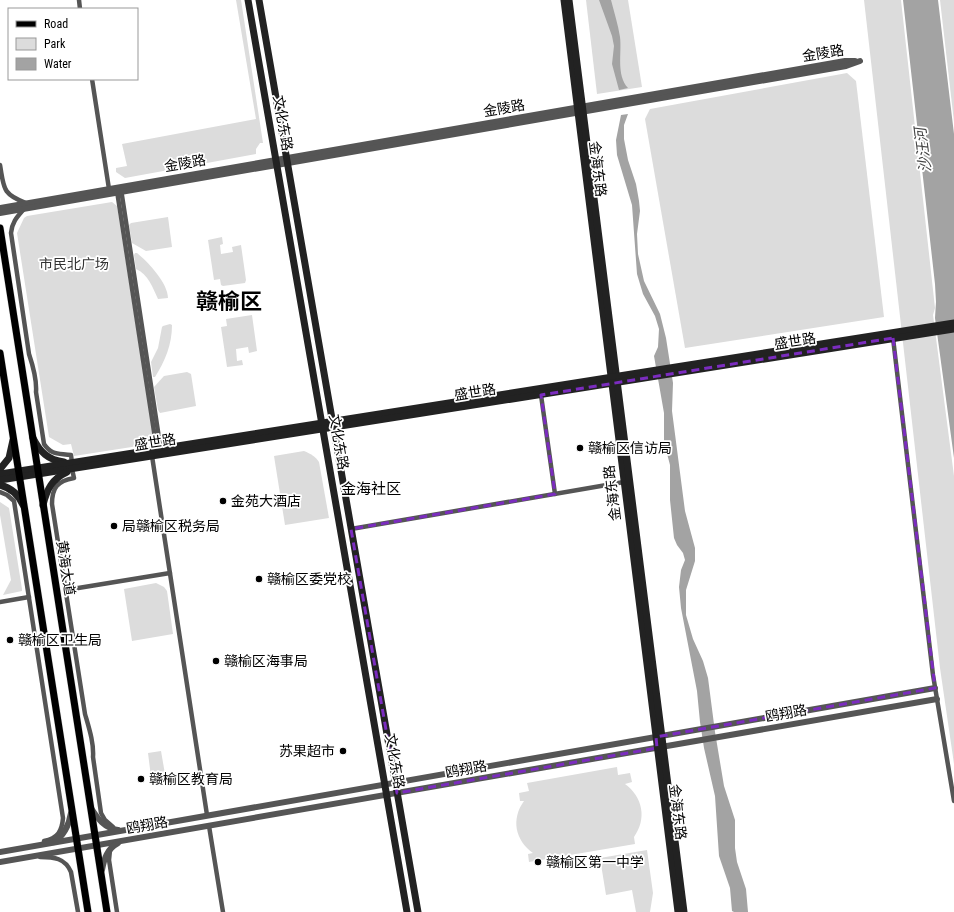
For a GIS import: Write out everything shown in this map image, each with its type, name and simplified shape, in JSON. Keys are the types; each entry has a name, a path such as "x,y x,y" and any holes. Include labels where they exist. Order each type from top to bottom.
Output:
{"main road":[{"name":"文化东路","path":"248,0 408,912"},
{"name":"文化东路","path":"259,0 418,912"},
{"name":"金海东路","path":"564,0 580,109 659,737 678,912"},
{"name":"金海东路","path":"569,0 580,109"},
{"name":"黄海大道","path":"0,228 107,912"},
{"name":"盛世路","path":"333,425 954,323"},
{"name":"盛世路","path":"0,480 19,474 73,467 323,426 542,395 614,380 954,329"},
{"path":"0,353 88,912"},
{"name":"金海东路","path":"614,380 624,482 659,737"},
{"path":"32,436 36,444 45,455 73,467"},
{"path":"0,469 9,458 13,438"},
{"path":"43,506 46,492 50,485 73,467"},
{"name":"盛世路","path":"0,474 19,474"},
{"path":"0,486 7,488 16,494 24,507"},
{"name":"金海东路","path":"660,747 684,912"}],"street":[{"name":"金陵路","path":"0,208 25,206 119,190 846,61 860,61 846,66 580,109"},
{"path":"92,80 109,189"},
{"path":"0,165 4,188 8,194 25,206 15,219 12,225 11,233 30,354 33,364 44,444 48,450 53,453 71,455 74,478 56,486 52,494 52,504 85,714 89,727 93,752 101,813 105,820 116,830"},
{"name":"金陵路","path":"0,213 25,206 109,189 119,190"},
{"path":"119,190 158,453 170,573 207,816"},
{"path":"893,338 935,688 954,801"},
{"path":"542,395 555,494"},
{"path":"352,529 624,482"},
{"path":"0,492 7,495 14,501 35,634 34,641 63,818 62,827 59,834 44,841 44,844"},
{"path":"66,590 170,573"},
{"path":"55,580 66,590"},
{"path":"29,597 37,586"},
{"path":"59,604 66,590"},
{"path":"0,602 29,597 40,604"},
{"name":"鸥翔路","path":"0,852 935,688"},
{"name":"鸥翔路","path":"0,862 937,699"},
{"path":"90,806 103,824 116,830 124,830"},
{"path":"53,842 65,831 69,823 72,809"},
{"path":"209,826 222,912"},
{"path":"101,874 105,857 110,849 122,841"},
{"path":"110,849 109,860 117,912"},
{"path":"30,857 58,858 66,864 71,872 78,912"}],"highlighted area":[{"path":"893,338 935,688 656,737 657,748 397,793 351,529 555,494 541,395"}],"green space":[{"path":"236,0 241,0 263,143 260,143 256,149 256,154 125,178 116,172 116,168 127,166 122,144 256,119"},
{"path":"586,0 628,0 642,87 597,94"},
{"path":"864,0 901,0 935,308 933,315 954,476 954,764 940,668"},
{"path":"940,0 954,0 954,122"},
{"path":"847,73 856,81 884,317 685,348 645,119 650,109"},
{"name":"市民北广场","path":"112,202 117,206 154,441 151,444 74,456 71,444 63,445 49,437 17,233 24,218 27,216"},
{"path":"168,217 172,247 146,251 132,243 129,225 131,223"},
{"path":"222,237 223,244 220,245 221,254 233,252 232,247 241,245 246,280 245,283 223,286 221,285 220,279 214,280 208,240"},
{"path":"135,253 137,253 157,273 165,286 168,298 158,299 147,278 136,269"},
{"path":"252,315 257,351 249,353 248,347 236,349 237,361 242,360 243,365 227,367 221,327 227,326 226,319"},
{"path":"170,324 172,325 171,339 165,359 155,377 153,377 151,362 158,348 162,327"},
{"path":"187,372 191,374 196,406 160,413 158,410 154,387 164,376"},
{"path":"304,451 313,455 319,462 329,518 285,525 274,456"},
{"path":"0,502 9,508 22,589 22,591 3,595 11,580 0,515"},
{"path":"156,583 164,587 167,591 173,634 132,641 124,589"},
{"path":"161,751 165,774 151,777 148,753"},
{"path":"617,767 618,775 630,773 632,782 625,784 636,795 641,809 641,823 634,837 635,844 529,862 528,854 533,853 522,842 516,822 517,815 524,801 520,801 519,793 529,791 527,783"},
{"path":"647,850 653,893 650,912 636,912 632,890 606,895 600,858"}],"water":[{"path":"599,0 611,0 620,37 620,64 622,77 628,88 619,90 612,64 614,46 612,36"},
{"name":"沙汪河","path":"903,0 938,0 954,134 954,458 935,318 935,284"},
{"path":"628,114 624,125 624,139 639,201 640,211 637,234 638,254 644,281 660,314 666,338 673,383 672,411 685,511 695,548 695,561 686,590 686,615 693,639 703,661 708,678 724,786 735,820 735,848 737,862 746,889 748,912 732,911 730,888 719,856 715,796 704,748 697,691 681,608 679,587 681,570 685,560 683,553 674,538 670,500 670,465 664,442 664,413 654,356 658,347 659,329 655,316 643,294 637,274 632,205 617,155 616,140 621,115"}],"place":[{"name":"赣榆区信访局","path":"580,448"},
{"name":"金苑大酒店","path":"223,501"},
{"name":"局赣榆区税务局","path":"114,526"},
{"name":"赣榆区委党校","path":"259,579"},
{"name":"赣榆区卫生局","path":"10,640"},
{"name":"赣榆区海事局","path":"216,661"},
{"name":"苏果超市","path":"343,751"},
{"name":"赣榆区教育局","path":"141,779"},
{"name":"赣榆区第一中学","path":"538,862"}],"district":[{"name":"赣榆区","path":"229,301"},
{"name":"金海社区","path":"371,489"}]}
